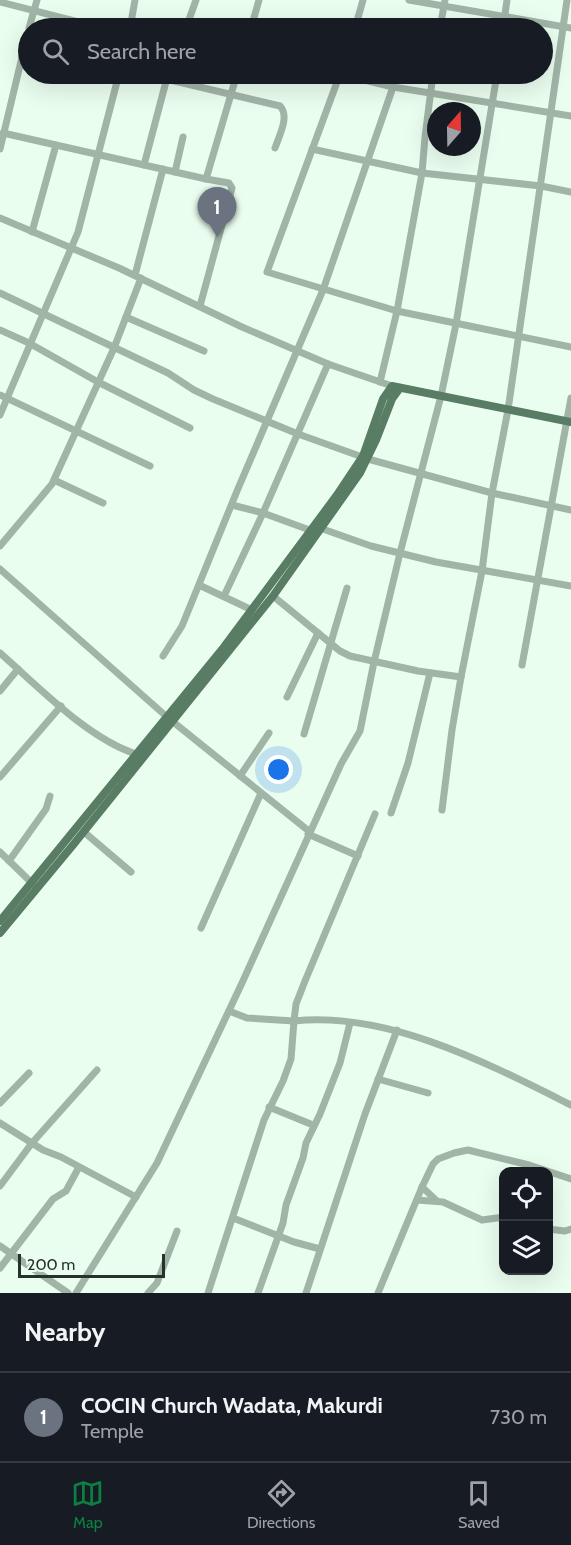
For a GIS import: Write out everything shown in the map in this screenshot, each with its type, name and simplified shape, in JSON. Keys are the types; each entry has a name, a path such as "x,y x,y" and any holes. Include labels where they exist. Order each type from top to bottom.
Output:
{"main road":[{"path":"0,921 84,832 252,610 360,473 396,387 569,422"},
{"path":"0,933 136,754 170,719 273,596 316,529"}],"street":[{"path":"32,18 37,0"},
{"path":"132,18 135,0"},
{"path":"190,18 196,0"},
{"path":"254,18 259,0"},
{"path":"358,18 363,0"},
{"path":"409,0 444,3 511,18"},
{"path":"505,17 507,0"},
{"path":"442,810 452,730 482,571 492,493 507,410 567,0"},
{"path":"0,2 64,18"},
{"path":"442,18 444,3"},
{"path":"553,25 571,28"},
{"path":"0,148 18,75"},
{"path":"0,415 4,397 72,249 85,209 116,84"},
{"path":"144,165 165,84"},
{"path":"195,84 280,106 285,116 275,148"},
{"path":"206,179 234,84"},
{"path":"336,84 267,272 397,311 571,347"},
{"path":"381,84 571,116"},
{"path":"380,382 397,311 422,173 432,84"},
{"path":"76,1293 157,1163 341,764 360,731 400,553 441,396 456,324 496,84"},
{"path":"163,656 182,626 200,585 323,290 393,87"},
{"path":"0,108 8,110"},
{"path":"3,133 230,183 232,188 200,306"},
{"path":"175,172 183,137"},
{"path":"32,232 56,145"},
{"path":"312,149 422,173 541,186 571,192"},
{"path":"0,546 43,497 54,480 114,348 138,277 163,169"},
{"path":"0,218 138,277 328,364 396,387"},
{"path":"0,294 168,373 203,395 298,434 365,458 492,493 571,510"},
{"path":"126,317 204,351"},
{"path":"0,330 190,428"},
{"path":"224,596 328,364"},
{"path":"4,397 150,466"},
{"path":"522,665 569,422 571,398"},
{"path":"54,480 103,503"},
{"path":"232,505 400,553 482,571 571,586"},
{"path":"0,569 170,719 309,833 358,856"},
{"path":"200,585 252,610"},
{"path":"304,734 347,588"},
{"path":"273,596 350,656 430,673 461,677"},
{"path":"287,697 318,633"},
{"path":"0,653 99,737 136,754"},
{"path":"0,691 18,669"},
{"path":"391,813 408,763 430,673"},
{"path":"0,777 61,706"},
{"path":"240,776 269,733"},
{"path":"201,928 261,793"},
{"path":"9,861 46,809 50,796"},
{"path":"208,1293 269,1107 283,1081 291,1059 296,1004 375,814"},
{"path":"84,832 131,872"},
{"path":"0,852 35,886"},
{"path":"229,1011 247,1018 350,1023 397,1030 458,1052 571,1105"},
{"path":"258,1293 279,1236 286,1205 306,1143 340,1063 350,1023"},
{"path":"306,1293 378,1079 397,1030"},
{"path":"0,1186 32,1143 97,1071"},
{"path":"0,1103 29,1073"},
{"path":"378,1079 428,1093"},
{"path":"269,1107 313,1125"},
{"path":"0,1123 32,1143 136,1197"},
{"path":"378,1293 395,1248 435,1160 464,1150 529,1165 571,1179"},
{"path":"0,1268 53,1199 66,1191 79,1167"},
{"path":"422,1187 437,1201"},
{"path":"417,1200 437,1201 482,1220 499,1218"},
{"path":"233,1218 320,1249"},
{"path":"553,1230 565,1231 571,1229"},
{"path":"148,1293 158,1283 177,1231"},
{"path":"0,1245 69,1293"}],"place":[{"name":"COCIN Church Wadata, Makurdi","path":"217,237"}]}
